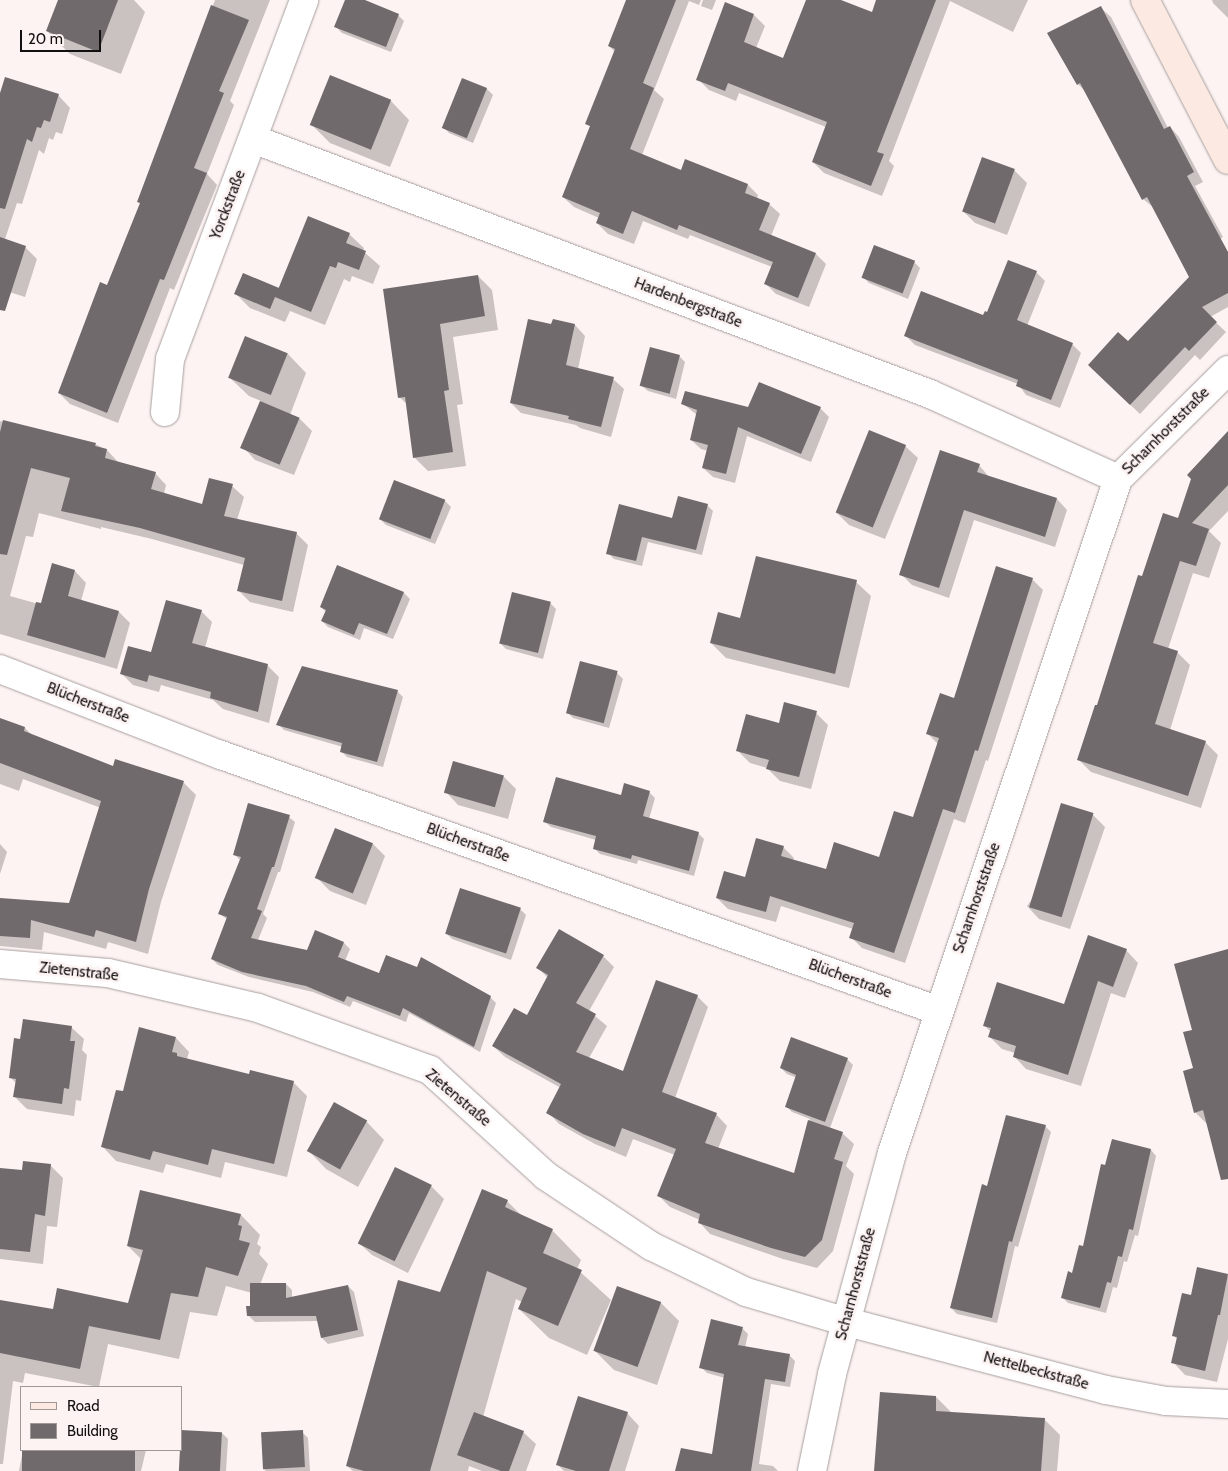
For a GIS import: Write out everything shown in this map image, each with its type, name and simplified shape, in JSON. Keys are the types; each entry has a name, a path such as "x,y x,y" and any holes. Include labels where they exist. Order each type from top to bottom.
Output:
{"street":[{"name":"Yorckstraße","path":"165,412 170,359 304,0"},
{"path":"1145,0 1228,160"},
{"name":"Hardenbergstraße","path":"253,139 930,394 1118,479"},
{"name":"Scharnhorststraße","path":"812,1471 832,1374 892,1153 1118,479 1228,370"},
{"name":"Blücherstraße","path":"0,669 230,758 939,1011"},
{"name":"Zietenstraße","path":"0,964 108,973 258,1008 430,1070 546,1176 651,1246 746,1292 847,1322"},
{"name":"Nettelbeckstraße","path":"847,1322 1106,1390 1166,1401 1228,1404"}],"building":[{"path":"58,0 118,0 98,52 46,31"},
{"path":"345,0 365,0 399,14 386,47 334,27"},
{"path":"626,0 676,0 643,83 654,88 630,149 681,170 685,159 748,184 745,193 770,203 759,230 816,253 798,298 764,284 773,262 679,225 677,230 632,211 623,234 596,223 600,213 562,197 590,126 585,124 615,49 608,46"},
{"path":"806,0 841,0 872,12 876,0 936,0 877,152 884,154 871,186 812,162 827,122 728,83 725,91 696,80 725,2 754,14 744,42 783,58"},
{"path":"211,5 249,20 219,91 224,93 194,168 207,173 164,280 160,279 107,413 58,393 100,282 107,285 140,203 137,202"},
{"path":"1101,6 1164,129 1170,126 1194,172 1187,176 1228,252 1228,293 1202,307 1217,322 1189,351 1185,347 1130,405 1088,365 1118,332 1128,341 1189,277 1147,197 1142,200 1080,83 1077,85 1047,33"},
{"path":"330,75 391,100 371,150 310,125"},
{"path":"5,77 59,94 50,122 44,120 41,128 37,127 32,142 27,139 5,209 0,208 0,93"},
{"path":"462,78 487,88 467,138 442,128"},
{"path":"982,157 1015,169 995,223 962,212"},
{"path":"308,216 350,233 346,243 366,251 359,270 338,262 336,268 330,266 311,312 275,297 270,309 234,294 243,273 279,288"},
{"path":"0,237 26,246 5,311 0,310"},
{"path":"874,245 915,261 903,293 861,278"},
{"path":"1008,260 1037,271 1017,320 1073,343 1051,400 1016,386 1018,380 904,336 921,291 983,315 985,311 987,312"},
{"path":"478,275 485,316 440,324 449,390 444,391 453,452 413,458 405,397 398,398 383,289"},
{"path":"528,319 551,324 553,319 575,324 566,365 614,377 601,427 568,419 569,416 510,403"},
{"path":"245,336 288,353 271,395 228,378"},
{"path":"650,347 680,355 670,394 640,386"},
{"path":"759,382 821,407 801,454 738,427 726,474 702,468 708,445 690,440 697,410 681,404 685,391 748,407"},
{"path":"260,401 300,418 280,465 240,448"},
{"path":"3,420 96,443 95,446 107,449 105,458 156,472 151,489 202,504 209,478 233,484 224,516 297,532 282,601 237,591 245,558 140,528 61,511 70,478 31,468 7,555 0,554 0,432"},
{"path":"869,430 906,445 873,528 836,513"},
{"path":"1228,431 1228,485 1192,523 1209,529 1196,566 1180,561 1153,643 1178,651 1155,724 1206,741 1188,796 1077,760 1095,705 1097,705 1138,575 1142,576 1163,513 1178,518 1191,479 1187,475"},
{"path":"940,450 980,464 977,472 1057,498 1045,537 964,510 939,588 899,575"},
{"path":"394,480 445,500 430,539 379,519"},
{"path":"678,496 708,504 696,550 642,537 636,561 606,554 619,504 672,518"},
{"path":"756,556 857,580 835,674 710,643 718,612 740,618"},
{"path":"52,563 75,570 68,596 119,611 105,658 27,635 36,602 41,603"},
{"path":"337,565 404,592 387,634 359,623 354,635 321,621 326,610 320,607"},
{"path":"996,566 1033,578 978,751 975,750 955,813 943,809 894,953 849,938 854,923 770,896 766,912 716,898 724,871 745,877 756,838 784,846 781,856 826,869 834,842 879,857 894,811 913,817 939,738 926,734 940,693 954,698"},
{"path":"512,592 551,602 538,653 499,643"},
{"path":"166,600 202,610 192,643 268,664 258,712 210,698 211,692 149,675 147,682 120,674 128,646 151,652"},
{"path":"580,661 618,671 604,723 566,713"},
{"path":"302,666 398,690 377,762 340,752 342,743 276,725"},
{"path":"784,702 817,711 799,777 766,769 769,760 736,751 746,714 779,723"},
{"path":"0,718 25,727 24,731 113,766 115,759 184,781 149,889 136,942 96,930 94,937 31,920 30,938 0,936 0,898 69,903 101,801 0,763"},
{"path":"453,761 504,776 495,807 444,793"},
{"path":"556,777 621,795 624,783 650,791 643,816 699,832 689,871 632,855 631,859 593,849 596,836 543,822"},
{"path":"248,803 290,815 274,867 272,867 257,909 262,911 251,938 307,950 315,930 344,942 338,957 379,973 386,955 417,967 421,957 491,996 474,1047 403,1008 400,1016 347,996 344,1002 306,986 242,972 211,959 227,917 218,914 241,857 233,855"},
{"path":"1061,803 1094,813 1062,917 1029,907"},
{"path":"335,828 373,843 353,893 315,878"},
{"path":"460,888 521,908 506,953 445,934"},
{"path":"559,929 604,955 576,1003 596,1014 576,1052 623,1071 656,980 698,995 662,1092 717,1113 705,1143 794,1173 808,1120 843,1132 834,1159 843,1162 822,1240 805,1257 771,1248 698,1223 700,1214 657,1196 676,1149 622,1128 615,1147 583,1134 546,1113 561,1084 492,1046 514,1008 527,1015 548,975 536,968"},
{"path":"1088,935 1127,949 1113,987 1098,981 1068,1075 1013,1057 1016,1046 988,1037 991,1028 983,1026 997,982 1064,1004"},
{"path":"1228,949 1228,1179 1221,1180 1203,1110 1194,1113 1183,1071 1193,1068 1183,1032 1192,1030 1174,964"},
{"path":"23,1019 72,1026 70,1041 75,1041 69,1089 64,1088 62,1104 13,1097 16,1079 9,1078 14,1038 20,1039"},
{"path":"139,1027 176,1037 172,1052 177,1053 177,1056 249,1074 250,1070 294,1081 274,1164 212,1149 208,1165 153,1151 150,1160 101,1147 116,1090 123,1091"},
{"path":"791,1037 848,1058 825,1122 785,1107 796,1075 780,1068"},
{"path":"334,1102 367,1120 340,1169 307,1151"},
{"path":"1006,1115 1046,1125 1012,1242 1009,1241 992,1318 950,1308 982,1184 987,1186"},
{"path":"1112,1139 1151,1149 1133,1230 1129,1229 1122,1257 1118,1256 1111,1283 1107,1282 1100,1308 1061,1298 1068,1271 1072,1273 1079,1245 1083,1246 1101,1164 1105,1165"},
{"path":"23,1161 51,1164 45,1216 35,1214 30,1252 0,1249 0,1168 22,1170"},
{"path":"395,1167 432,1185 395,1261 358,1243"},
{"path":"482,1189 508,1200 505,1207 553,1229 543,1253 582,1270 558,1326 518,1309 527,1288 487,1271 430,1471 364,1471 346,1466 398,1280 440,1292"},
{"path":"140,1190 241,1214 238,1225 242,1226 239,1240 250,1243 238,1276 206,1267 198,1297 171,1293 160,1340 89,1326 80,1369 0,1353 0,1300 53,1309 57,1288 128,1303 143,1250 127,1246"},
{"path":"1197,1267 1228,1274 1220,1315 1218,1315 1205,1371 1171,1363 1177,1337 1172,1336 1182,1293 1191,1295"},
{"path":"250,1283 286,1283 286,1298 348,1285 358,1330 321,1338 316,1316 247,1316 246,1306 250,1306"},
{"path":"617,1286 661,1302 638,1367 593,1351"},
{"path":"711,1319 743,1327 738,1345 790,1354 785,1382 765,1379 751,1471 675,1471 681,1448 712,1454 724,1374 699,1368"},
{"path":"880,1392 936,1396 936,1411 1045,1418 1041,1471 874,1471"},
{"path":"578,1396 628,1412 609,1471 576,1471 556,1465"},
{"path":"474,1412 524,1431 509,1471 501,1471 457,1455"},
{"path":"182,1430 222,1432 220,1471 179,1471 180,1451 182,1451"},
{"path":"303,1430 305,1467 263,1469 261,1432"},
{"path":"22,1451 135,1451 135,1471 22,1471"}]}
